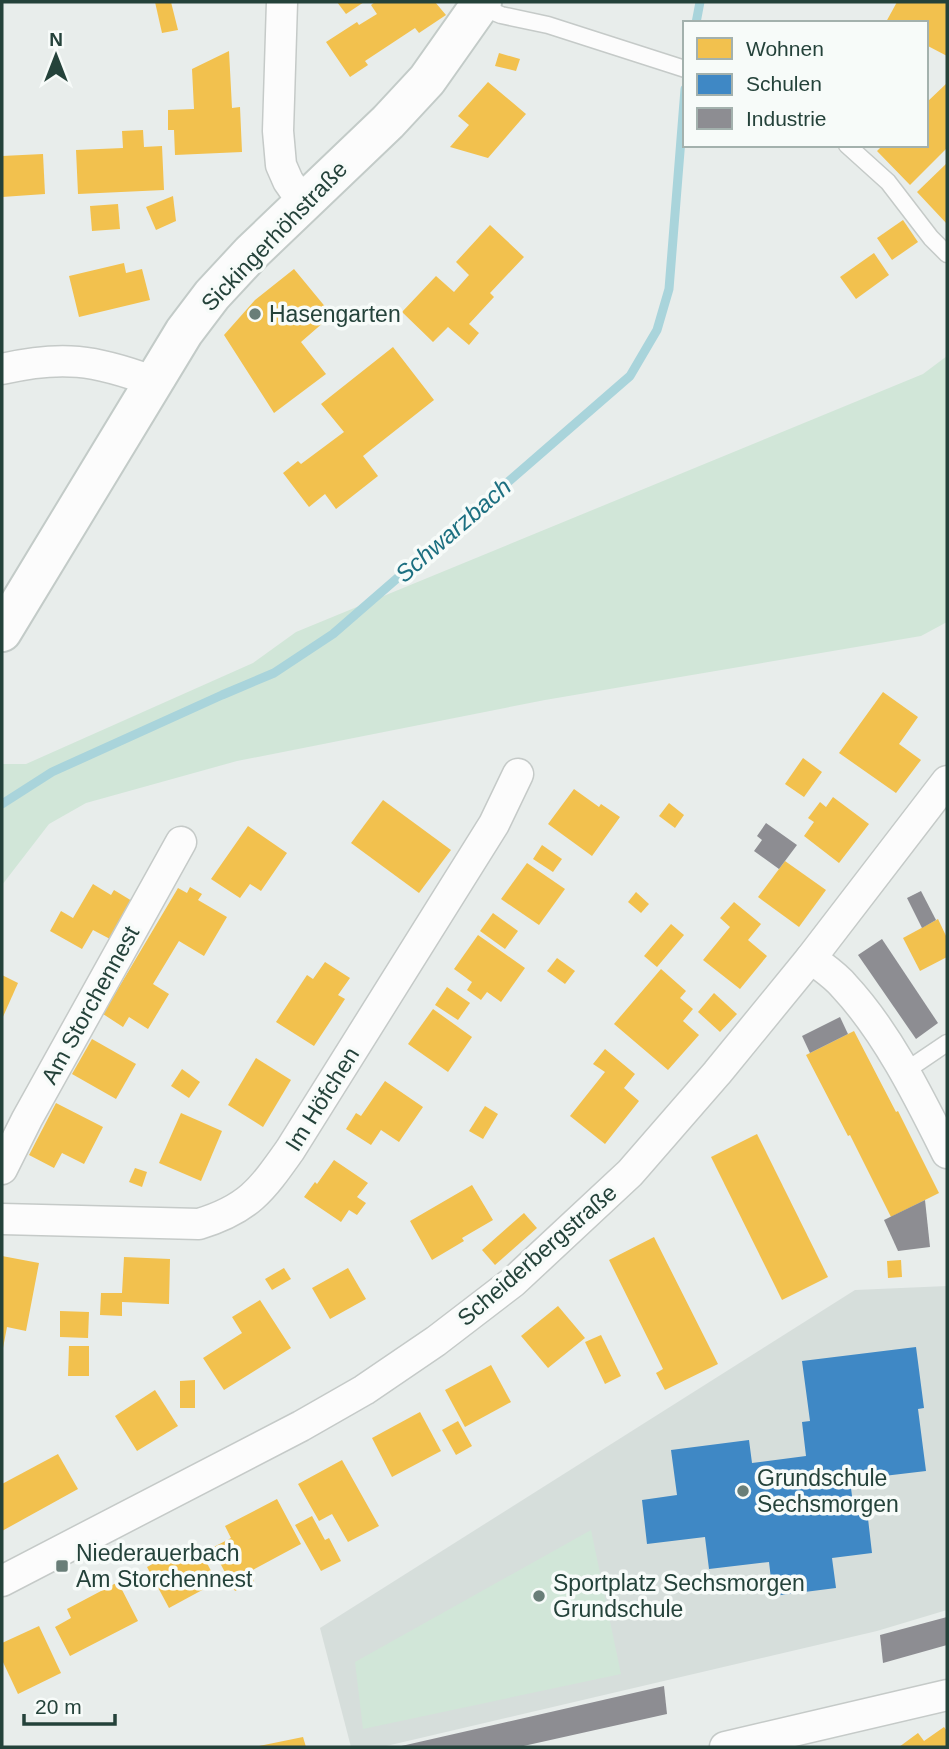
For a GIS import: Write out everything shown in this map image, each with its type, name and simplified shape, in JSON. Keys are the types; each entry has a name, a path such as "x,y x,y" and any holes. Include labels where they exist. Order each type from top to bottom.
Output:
{"main road":[{"name":"Sickingerhöhstraße","path":"2,632 152,381 212,295 251,253 304,204 427,80 481,4"}],"street":[{"path":"282,2 278,131 281,165 304,204"},
{"path":"2,369 57,360 86,362 112,366 152,381"},
{"name":"Im Höfchen","path":"2,1219 199,1224 225,1216 243,1206 267,1183 290,1150 494,824 517,775"},
{"name":"Scheiderbergstraße","path":"2,1581 302,1426 364,1390 436,1341 513,1282 630,1173 717,1073 811,958 947,781"},
{"name":"Am Storchennest","path":"2,1169 33,1107 181,842"},
{"path":"811,958 843,984 872,1019 947,1153"},
{"path":"725,1747 947,1695"}],"lane":[{"path":"481,4 502,15 548,26 683,68"},
{"path":"849,147 888,182 931,238 947,254"},
{"path":"904,1072 947,1043"}],"shaded area":[{"name":"Grundschule Sechsmorgen","path":"947,1286 947,1610 877,1631 382,1747 351,1747 320,1628 855,1290"}],"green space":[{"path":"947,356 947,622 921,636 545,700 237,761 86,803 49,824 2,885 2,764 26,764 253,663 296,632 923,374"},
{"name":"Sportplatz Sechsmorgen Grundschule","path":"591,1530 621,1674 363,1729 355,1662"}],"building: Wohnen":[{"path":"155,2 171,2 178,30 162,33"},
{"path":"337,2 364,2 346,14"},
{"path":"375,2 435,2 446,15 419,33 415,28 365,61 368,65 350,77 326,42 357,22 359,25 377,14 371,5"},
{"path":"897,2 947,2 947,56 928,46 928,21 887,21"},
{"path":"229,51 232,108 240,107 242,152 175,155 174,130 168,130 168,110 194,109 192,69"},
{"path":"499,53 520,59 516,71 495,66"},
{"path":"488,82 526,114 488,158 450,147 469,125 458,116"},
{"path":"947,83 947,148 910,185 877,151 881,147 928,147 928,101"},
{"path":"143,130 144,147 162,146 164,190 78,194 76,150 123,148 122,131"},
{"path":"43,154 45,194 2,197 2,156"},
{"path":"947,163 947,224 917,192"},
{"path":"173,196 176,221 156,230 146,207"},
{"path":"118,204 120,229 92,231 90,206"},
{"path":"903,220 918,242 892,260 877,238"},
{"path":"490,225 524,257 490,293 494,297 469,324 479,333 469,345 448,327 433,342 402,312 436,276 454,292 469,275 456,262"},
{"path":"874,253 889,275 856,299 840,277"},
{"path":"124,263 126,273 142,269 150,300 79,317 69,276"},
{"path":"294,269 332,315 301,342 326,374 274,413 224,335 255,300"},
{"path":"393,347 434,400 363,456 378,476 336,509 325,494 309,507 283,473 298,461 301,464 344,432 321,404"},
{"path":"883,692 918,717 899,744 921,760 896,793 839,753"},
{"path":"803,758 822,772 804,797 785,784"},
{"path":"574,789 599,807 601,804 620,817 592,856 548,824"},
{"path":"833,797 869,824 839,863 804,836 814,822 808,818 820,802 826,807"},
{"path":"383,800 451,850 419,893 351,843"},
{"path":"669,803 684,815 675,828 659,816"},
{"path":"248,826 287,853 261,891 250,884 240,898 211,879"},
{"path":"542,845 562,859 553,872 533,859"},
{"path":"785,861 826,890 799,927 758,897"},
{"path":"527,863 565,889 539,925 501,899"},
{"path":"93,884 111,895 114,890 132,901 110,939 93,930 82,949 50,931 61,911 73,918"},
{"path":"190,887 202,894 198,900 227,917 204,956 179,941 153,984 169,994 148,1029 129,1017 123,1027 103,1014 178,888 187,893"},
{"path":"636,892 649,904 641,913 628,902"},
{"path":"734,902 761,924 748,940 767,956 740,989 703,960 730,927 720,918"},
{"path":"493,913 518,931 505,949 480,931"},
{"path":"938,919 947,938 947,957 920,971 903,938"},
{"path":"671,924 684,935 657,967 644,956"},
{"path":"478,935 525,968 501,1002 487,992 481,1000 467,990 472,982 454,969"},
{"path":"557,958 575,971 565,984 547,971"},
{"path":"325,962 350,978 338,995 345,999 314,1046 276,1022 307,975 313,979"},
{"path":"661,969 686,991 680,998 693,1009 683,1021 699,1035 668,1070 614,1024"},
{"path":"2,975 18,983 2,1019"},
{"path":"447,987 470,1003 458,1020 435,1005"},
{"path":"714,993 737,1014 720,1032 698,1012"},
{"path":"433,1009 472,1037 448,1072 408,1044"},
{"path":"854,1031 939,1193 891,1217 806,1055"},
{"path":"92,1039 136,1064 116,1099 72,1074"},
{"path":"605,1049 635,1074 624,1088 639,1101 605,1144 570,1116 605,1072 593,1064"},
{"path":"256,1058 291,1080 263,1127 228,1105"},
{"path":"182,1069 200,1082 189,1098 171,1086"},
{"path":"385,1081 423,1107 399,1142 381,1130 371,1145 346,1129 356,1113 361,1116"},
{"path":"56,1103 103,1127 84,1164 62,1153 54,1168 29,1155"},
{"path":"485,1106 498,1114 483,1139 469,1131"},
{"path":"181,1113 222,1131 201,1181 159,1163"},
{"path":"757,1134 828,1277 782,1300 711,1157"},
{"path":"334,1160 368,1183 357,1197 366,1203 357,1215 349,1210 341,1222 304,1197"},
{"path":"135,1168 147,1172 142,1187 129,1182"},
{"path":"472,1185 493,1220 432,1260 410,1221"},
{"path":"524,1213 537,1228 495,1265 482,1250"},
{"path":"654,1237 718,1364 665,1390 656,1373 663,1369 609,1260"},
{"path":"2,1256 39,1263 26,1331 7,1327 3,1348"},
{"path":"124,1257 170,1259 169,1304 122,1302 122,1316 100,1315 101,1293 122,1293"},
{"path":"901,1260 902,1277 888,1278 887,1261"},
{"path":"284,1268 291,1279 272,1290 265,1279"},
{"path":"348,1268 366,1299 330,1319 312,1288"},
{"path":"260,1300 291,1348 224,1390 203,1358 242,1333 232,1317"},
{"path":"558,1306 585,1338 548,1368 521,1336"},
{"path":"60,1311 89,1312 88,1338 60,1337"},
{"path":"601,1335 621,1376 605,1384 585,1342"},
{"path":"69,1346 89,1346 89,1376 68,1376"},
{"path":"491,1365 511,1402 465,1427 445,1390"},
{"path":"195,1380 195,1408 180,1408 180,1381"},
{"path":"155,1390 178,1426 137,1451 115,1416"},
{"path":"420,1412 441,1451 392,1477 372,1438"},
{"path":"458,1421 472,1446 456,1455 442,1430"},
{"path":"58,1454 78,1489 2,1531 2,1484"},
{"path":"342,1460 379,1526 348,1542 332,1514 319,1521 298,1484"},
{"path":"277,1499 301,1544 249,1572 254,1581 235,1591 212,1548 231,1538 225,1526"},
{"path":"312,1516 325,1540 329,1538 341,1561 321,1571 295,1525"},
{"path":"195,1541 217,1582 169,1608 147,1567"},
{"path":"118,1582 138,1621 70,1656 55,1627 71,1618 67,1609"},
{"path":"39,1626 61,1673 18,1694 2,1660 2,1643"},
{"path":"944,1727 947,1731 947,1747 899,1747 918,1733 924,1741"},
{"path":"303,1737 306,1747 259,1747 259,1746"}],"building: Schulen":[{"path":"916,1347 924,1408 918,1409 926,1471 850,1480 854,1512 867,1510 872,1553 832,1558 836,1588 773,1596 769,1562 709,1569 705,1537 647,1544 642,1500 677,1495 671,1450 749,1440 752,1463 806,1456 802,1422 810,1421 802,1361"}],"building: Industrie":[{"path":"766,823 797,845 779,869 754,851 762,840 757,836"},
{"path":"921,891 936,920 922,928 907,898"},
{"path":"882,939 938,1023 916,1039 858,955"},
{"path":"840,1017 848,1034 810,1053 802,1036"},
{"path":"925,1200 930,1247 898,1251 884,1220"},
{"path":"947,1617 947,1645 883,1663 880,1635"},
{"path":"664,1686 667,1714 519,1747 397,1747"}],"waterway":[{"name":"Schwarzbach","path":"696,21 700,2"},
{"name":"Schwarzbach","path":"2,804 52,772 274,673 333,634 630,376 657,330 669,289 683,114"}],"place":[{"name":"Hasengarten","path":"255,314"},
{"name":"Grundschule Sechsmorgen","path":"743,1491"},
{"name":"Niederauerbach Am Storchennest","path":"62,1566"},
{"name":"Sportplatz Sechsmorgen Grundschule","path":"539,1596"}]}
